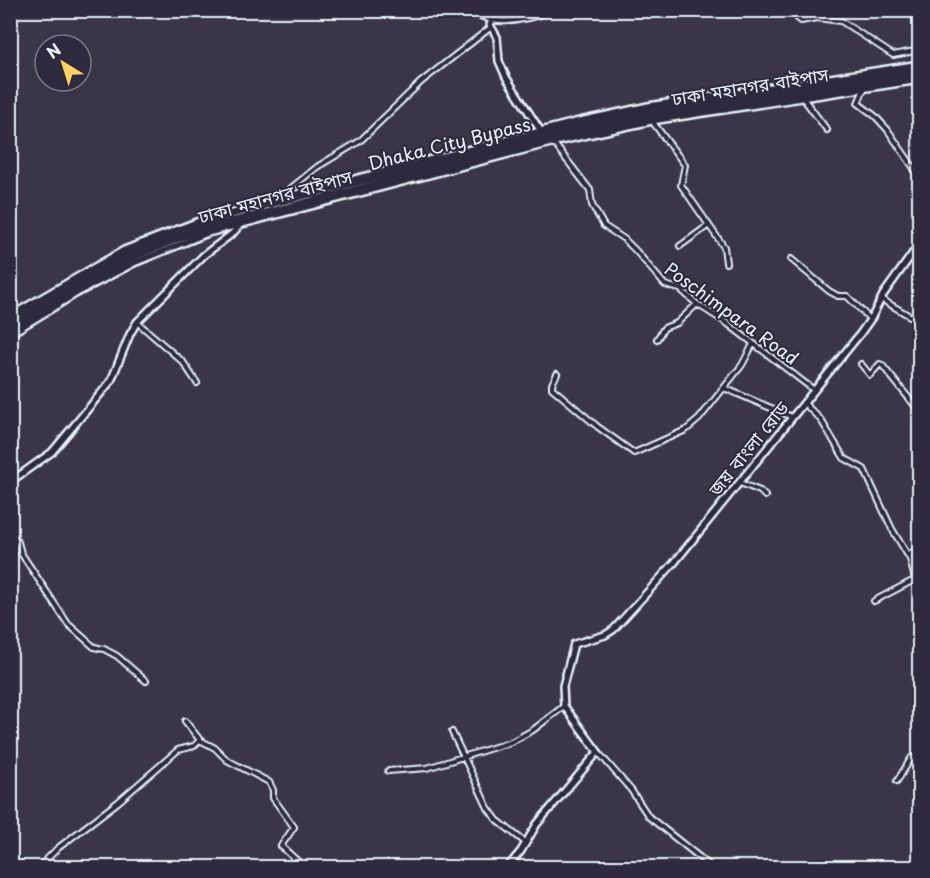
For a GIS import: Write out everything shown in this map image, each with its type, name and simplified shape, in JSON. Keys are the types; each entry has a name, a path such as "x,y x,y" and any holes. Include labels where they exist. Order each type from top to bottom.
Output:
{"highway":[{"name":"Dhaka City Bypass","path":"10,322 127,254 208,221 250,209 550,132 627,116 920,66"},
{"name":"ঢাকা মহানগর বাইপাস","path":"10,328 131,258 208,228 607,126 662,115 920,75"}],"main road":[{"path":"468,10 492,20 490,28 497,37 499,61 540,130"},
{"path":"10,316 124,250 207,218 279,198 540,130 648,106 920,66"},
{"path":"10,334 134,263 208,233 551,143 652,121 920,80"},
{"path":"10,482 52,452 111,381 137,322 204,255 240,225"},
{"name":"জয় বাংলা রোড","path":"564,706 563,686 574,644 605,635 613,630 674,563 870,320 881,299 920,243"},
{"path":"507,867 526,843 537,824 598,752 564,706"}],"street":[{"path":"492,20 505,22 539,16 552,10"},
{"path":"788,10 801,21 817,18 841,21 893,55 920,50"},
{"path":"279,198 317,167 360,141 421,82 490,28"},
{"path":"865,88 858,103 887,129 920,177"},
{"path":"803,98 827,130"},
{"path":"652,121 685,165 681,185 724,248 726,263"},
{"name":"Poschimpara Road","path":"551,143 556,146 590,190 592,206 604,226 630,245 665,285 680,289 814,390"},
{"path":"680,246 709,225"},
{"path":"791,259 824,287 838,296 847,296 870,320"},
{"path":"881,299 920,322"},
{"path":"657,339 664,328 677,323 698,304"},
{"path":"137,322 183,362 197,383"},
{"path":"557,374 552,388 598,427 634,453 686,430 699,419 744,362 753,344"},
{"path":"861,364 870,375 880,364 882,365 920,412"},
{"path":"724,388 792,417"},
{"path":"804,403 821,420 844,458 864,469 892,529 909,556 920,586"},
{"path":"920,479 918,484 920,490"},
{"path":"740,483 760,491 765,496"},
{"path":"10,534 18,542 21,553 68,624 94,647 117,656 146,681"},
{"path":"909,556 920,545"},
{"path":"874,600 916,579"},
{"path":"388,771 427,768 511,742 532,730 564,706"},
{"path":"185,721 200,740 215,748 226,760 269,782 273,790 273,798 294,827 281,846 305,867"},
{"path":"452,732 488,808 497,820 526,843"},
{"path":"38,867 178,750 194,746 200,740"},
{"path":"598,752 631,790 649,817 713,867"},
{"path":"897,781 912,757 917,758 920,754"}]}
